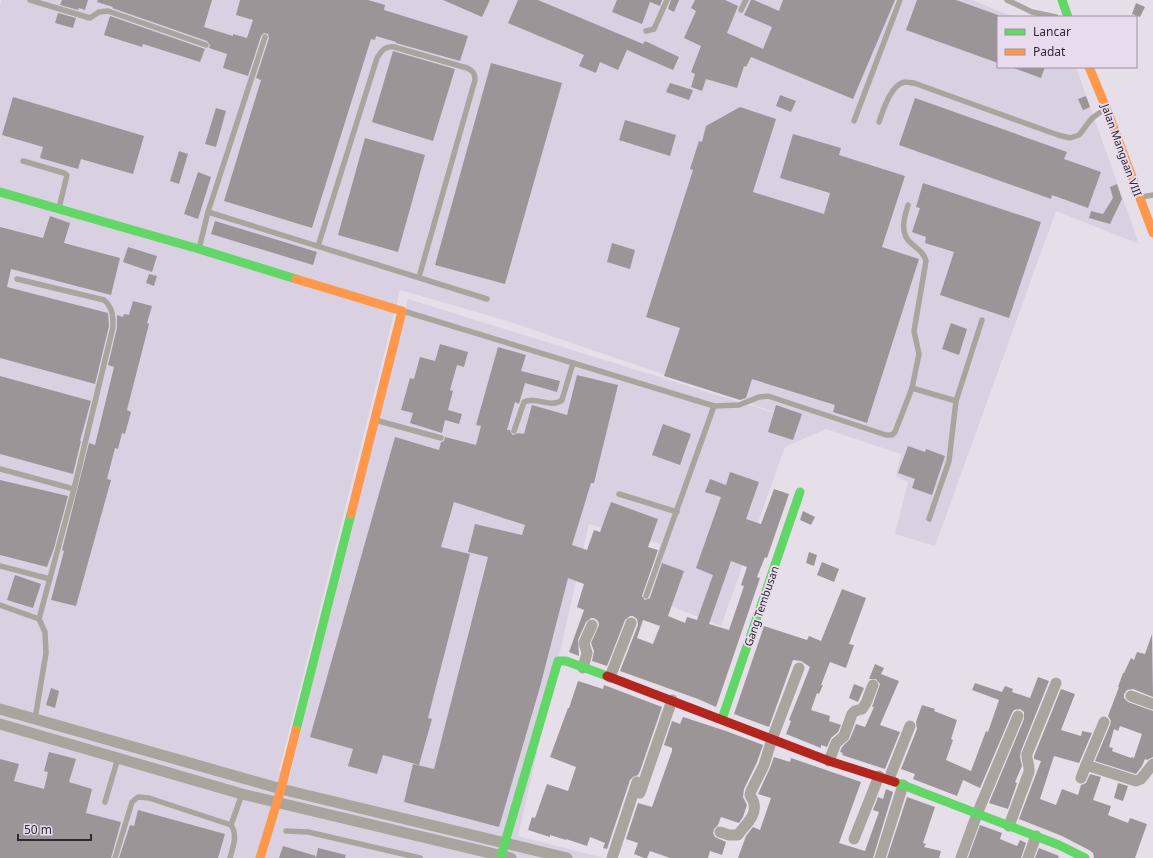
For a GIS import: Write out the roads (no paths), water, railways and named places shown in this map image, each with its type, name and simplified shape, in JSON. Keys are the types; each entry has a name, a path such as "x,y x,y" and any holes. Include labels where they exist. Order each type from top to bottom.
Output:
{"street":[{"path":"1062,0 1068,16"},
{"name":"Jalan Mangaan VIII","path":"1089,68 1107,110 1153,233"},
{"path":"0,192 199,249 402,311 281,789 260,858"},
{"name":"Gang Tembusan","path":"722,720 800,492"},
{"path":"610,677 631,623"},
{"path":"583,668 587,653 584,643 592,625"},
{"path":"0,724 242,794 506,857 505,844 558,661 566,661 672,700 829,761 904,785 1036,836 1077,856"},
{"path":"720,832 729,835 738,835 750,820 755,807 754,801 750,795 755,781 764,765 772,739 799,668"},
{"path":"1009,826 1029,772 1030,765 1027,754 1056,683"},
{"path":"829,761 836,743 844,736 852,714 855,711 862,709 866,703 872,685"},
{"path":"1131,696 1153,704"},
{"path":"640,793 672,700"},
{"path":"0,709 281,789 567,858"},
{"path":"961,858 977,814 1018,716"},
{"path":"1081,778 1104,722"},
{"path":"854,839 910,726"},
{"path":"1086,765 1136,781 1141,779 1153,764"},
{"path":"612,858 639,776"},
{"path":"880,858 904,785"},
{"path":"424,838 428,825"},
{"path":"1028,858 1036,836"}],"lane":[{"path":"30,0 90,18 100,12 108,12 206,45"},
{"path":"646,31 654,29 667,0"},
{"path":"741,10 746,0"},
{"path":"854,122 900,0"},
{"path":"1007,0 1032,12 1051,16"},
{"path":"199,249 208,212 265,36"},
{"path":"318,246 377,58 382,50 388,47 394,47 467,68 473,71 475,74 475,80 419,277"},
{"path":"878,122 896,86 905,82 914,83 1070,138 1080,135 1091,119 1097,114 1107,110"},
{"path":"23,161 67,175 59,209"},
{"path":"1140,198 1153,195"},
{"path":"402,311 714,406 739,406 759,396 768,396 886,435 892,435 895,432 912,388 919,354 914,331 926,261 924,254 909,242 905,234 903,224 908,205"},
{"path":"208,212 487,299"},
{"path":"17,279 104,300 110,306 113,317 113,328 74,489 39,619 45,632 46,653 35,719"},
{"path":"929,519 949,461 956,401 982,320"},
{"path":"514,431 524,402 533,400 554,404 562,400 573,363"},
{"path":"912,388 956,401"},
{"path":"646,596 714,406"},
{"path":"375,420 441,438"},
{"path":"0,469 74,489"},
{"path":"619,494 677,512"},
{"path":"0,566 50,579"},
{"path":"0,605 39,619"},
{"path":"105,802 118,758"},
{"path":"231,825 242,794"},
{"path":"115,858 132,802 138,797 149,798 231,825 235,833 234,845 230,858"},
{"path":"286,831 308,832 420,858"}]}
